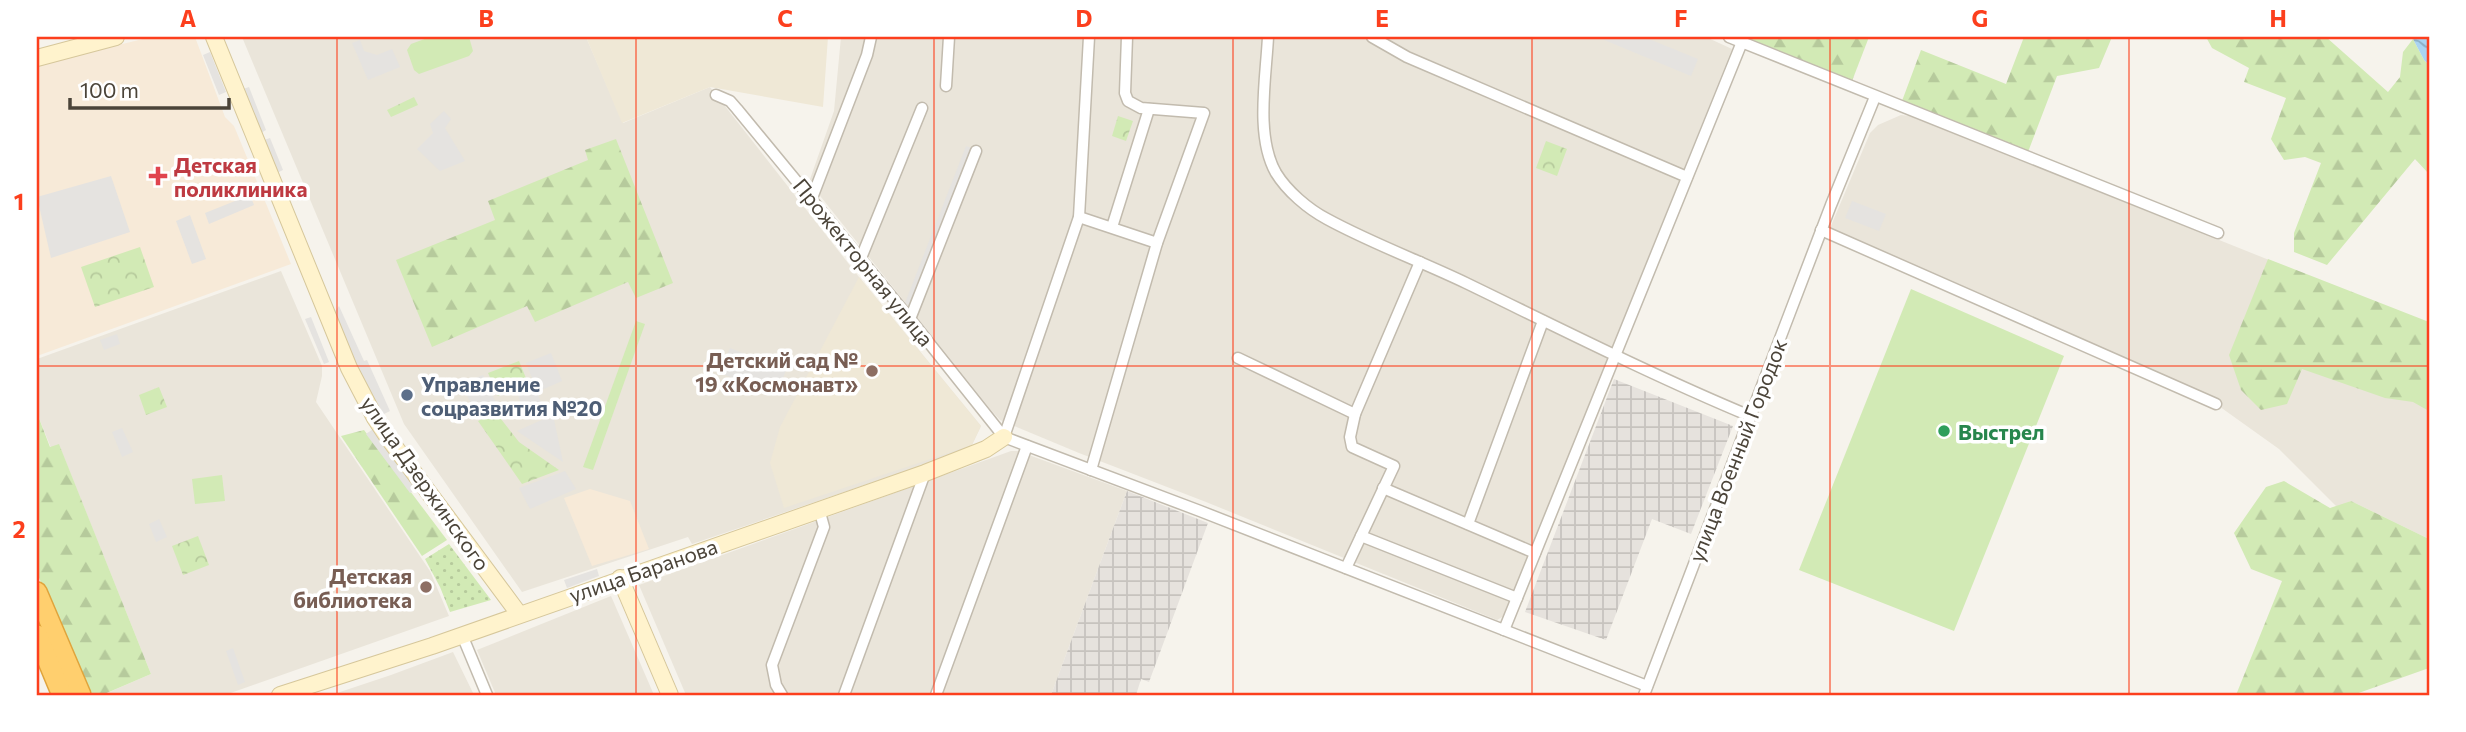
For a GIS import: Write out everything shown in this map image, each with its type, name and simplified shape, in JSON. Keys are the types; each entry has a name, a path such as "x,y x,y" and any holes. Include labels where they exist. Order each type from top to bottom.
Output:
{"highway":[{"path":"37,592 81,695"},
{"path":"37,635 62,695"}],"street":[{"path":"37,58 116,37"},
{"name":"улица Дзержинского","path":"214,37 354,380 389,439 519,614"},
{"path":"812,198 867,55 871,37"},
{"path":"946,86 949,37"},
{"path":"1089,37 1079,216 1004,438 1504,630 1646,691"},
{"path":"1091,470 1157,243 1204,113 1149,109 1134,106 1128,101 1125,93 1127,37"},
{"path":"1268,37 1264,133 1268,153 1277,174 1293,193 1326,219 1615,356 1750,416"},
{"path":"1372,37 1406,57 1687,177"},
{"path":"1729,37 2218,233"},
{"path":"1504,630 1742,42"},
{"name":"Прожекторная улица","path":"716,95 730,101 812,198 911,318 1004,438"},
{"name":"улица Военный Городок","path":"1646,691 1830,205 1875,97"},
{"path":"861,258 922,108"},
{"path":"1111,227 1149,109"},
{"path":"911,318 976,151"},
{"path":"1079,216 1157,243"},
{"path":"1821,230 2216,404"},
{"path":"1346,568 1394,466 1352,447 1350,438 1354,414 1420,262"},
{"path":"1468,524 1543,321"},
{"path":"1238,358 1354,414"},
{"name":"улица Баранова","path":"279,695 462,635 925,473 986,449 1004,438"},
{"path":"936,695 1027,446"},
{"path":"844,695 925,473"},
{"path":"1383,488 1535,553"},
{"path":"782,695 776,685 772,665 824,527 819,509"},
{"path":"1361,536 1517,598"},
{"path":"620,578 670,695"},
{"path":"499,621 508,610 508,597"},
{"path":"462,635 487,695"}],"shaded area":[{"path":"151,37 195,37 225,117 234,126 291,264 37,356 37,65"},
{"path":"242,37 586,37 623,123 710,87 859,277 981,426 970,449 692,544 688,537 522,592 404,424"},
{"path":"586,37 828,37 823,107 710,87 622,123"},
{"path":"841,37 1706,37 1732,49 1504,616 1497,620 1000,420 809,182 834,111"},
{"path":"1597,37 1644,37 1698,59 1691,76"},
{"path":"360,40 364,51 377,55 392,49 400,67 368,80 352,43"},
{"path":"210,52 226,92 219,95 203,55"},
{"path":"249,87 266,130 261,133 243,89"},
{"path":"444,111 451,119 445,128 465,161 440,171 417,149 433,133 430,124"},
{"path":"1901,115 1910,116 2289,268 2429,378 2429,539 2351,501 2337,507 2279,449 2216,404 1828,233 1870,133 1878,125"},
{"path":"270,138 283,170 277,173 264,140"},
{"path":"966,146 972,148 911,306 905,303"},
{"path":"111,176 130,232 51,258 37,197"},
{"path":"250,195 254,205 209,224 205,213"},
{"path":"1852,201 1886,214 1879,231 1845,218"},
{"path":"190,215 206,259 192,264 176,221"},
{"path":"281,271 322,366 316,402 430,571 449,616 225,695 108,695 107,693 151,674 59,445 51,448 37,413 37,359"},
{"name":"Детский сад № 19 «Космонавт»","path":"859,277 981,426 972,445 784,508 770,463 780,427"},
{"path":"339,306 390,411 380,416 333,314"},
{"path":"311,317 329,362 324,364 305,319"},
{"path":"117,334 120,344 104,350 100,340"},
{"path":"730,348 786,370 777,395 720,373"},
{"path":"551,353 562,381 537,392 545,413 527,420 516,390 534,383 526,363"},
{"path":"483,375 497,405 477,415 461,384"},
{"path":"1614,379 1733,426 1691,534 1652,519 1606,640 1525,612"},
{"path":"553,415 562,457 563,462 517,431"},
{"path":"122,428 133,452 122,457 112,432"},
{"path":"373,429 417,489 410,493 366,434"},
{"path":"1011,451 1018,451 1127,491 1051,695 686,695 639,585"},
{"path":"565,471 576,489 530,509 519,488"},
{"path":"590,489 630,501 649,549 592,566 564,498"},
{"path":"1127,491 1208,523 1149,682 1141,679 1136,695 1051,695"},
{"path":"159,519 167,537 156,542 149,524"},
{"path":"597,569 599,576 567,588 564,580"},
{"path":"611,596 654,695 496,695 477,650"},
{"path":"233,648 245,682 238,685 226,651"},
{"path":"453,652 474,695 331,695 391,675"}],"green space":[{"path":"430,37 469,37 473,51 469,56 419,74 414,70 407,50 411,44"},
{"path":"1744,37 1869,37 1852,81"},
{"path":"2024,37 2112,37 2099,68 2057,76 2028,152 1902,101 1921,50 2006,84"},
{"path":"2206,37 2326,37 2388,92 2400,77 2403,52 2413,39 2429,65 2429,174 2415,159 2327,265 2294,252 2294,233 2321,163 2305,157 2284,160 2271,139 2286,98 2244,82 2249,68 2212,48"},
{"path":"414,97 418,105 391,117 387,110"},
{"path":"1118,116 1133,121 1126,141 1112,136"},
{"path":"616,139 673,283 636,298 628,282 535,322 527,306 432,347 396,260 495,220 488,201 588,160 585,150"},
{"path":"1546,141 1567,149 1557,176 1536,168"},
{"path":"140,247 154,287 95,307 81,267"},
{"path":"2268,259 2429,322 2429,411 2413,402 2385,398 2302,369 2287,404 2261,410 2241,390 2229,355"},
{"name":"Выстрел","path":"1911,289 2064,356 1954,631 1799,570"},
{"path":"636,321 645,324 593,470 583,467"},
{"path":"519,361 528,383 498,396 488,373"},
{"path":"159,387 167,407 146,415 139,395"},
{"path":"37,413 50,447 59,444 151,674 102,695 89,695 37,573"},
{"path":"490,415 501,419 519,442 559,470 522,484 478,421"},
{"path":"364,430 447,540 422,556 341,436"},
{"path":"222,475 225,501 195,504 192,479"},
{"path":"2284,481 2330,508 2351,501 2429,539 2429,668 2353,695 2236,695 2282,581 2251,569 2234,533 2266,487"},
{"path":"198,536 209,565 183,575 172,546"},
{"path":"449,544 491,600 450,612 425,559"}],"water":[{"path":"2412,37 2429,37 2429,65 2424,60"}],"place":[{"name":"Детская поликлиника","path":"158,176"},
{"name":"Детский сад № 19 «Космонавт»","path":"872,371"},
{"name":"Управление соцразвития №20","path":"407,395"},
{"name":"Выстрел","path":"1944,431"},
{"name":"Детская библиотека","path":"426,587"}]}
